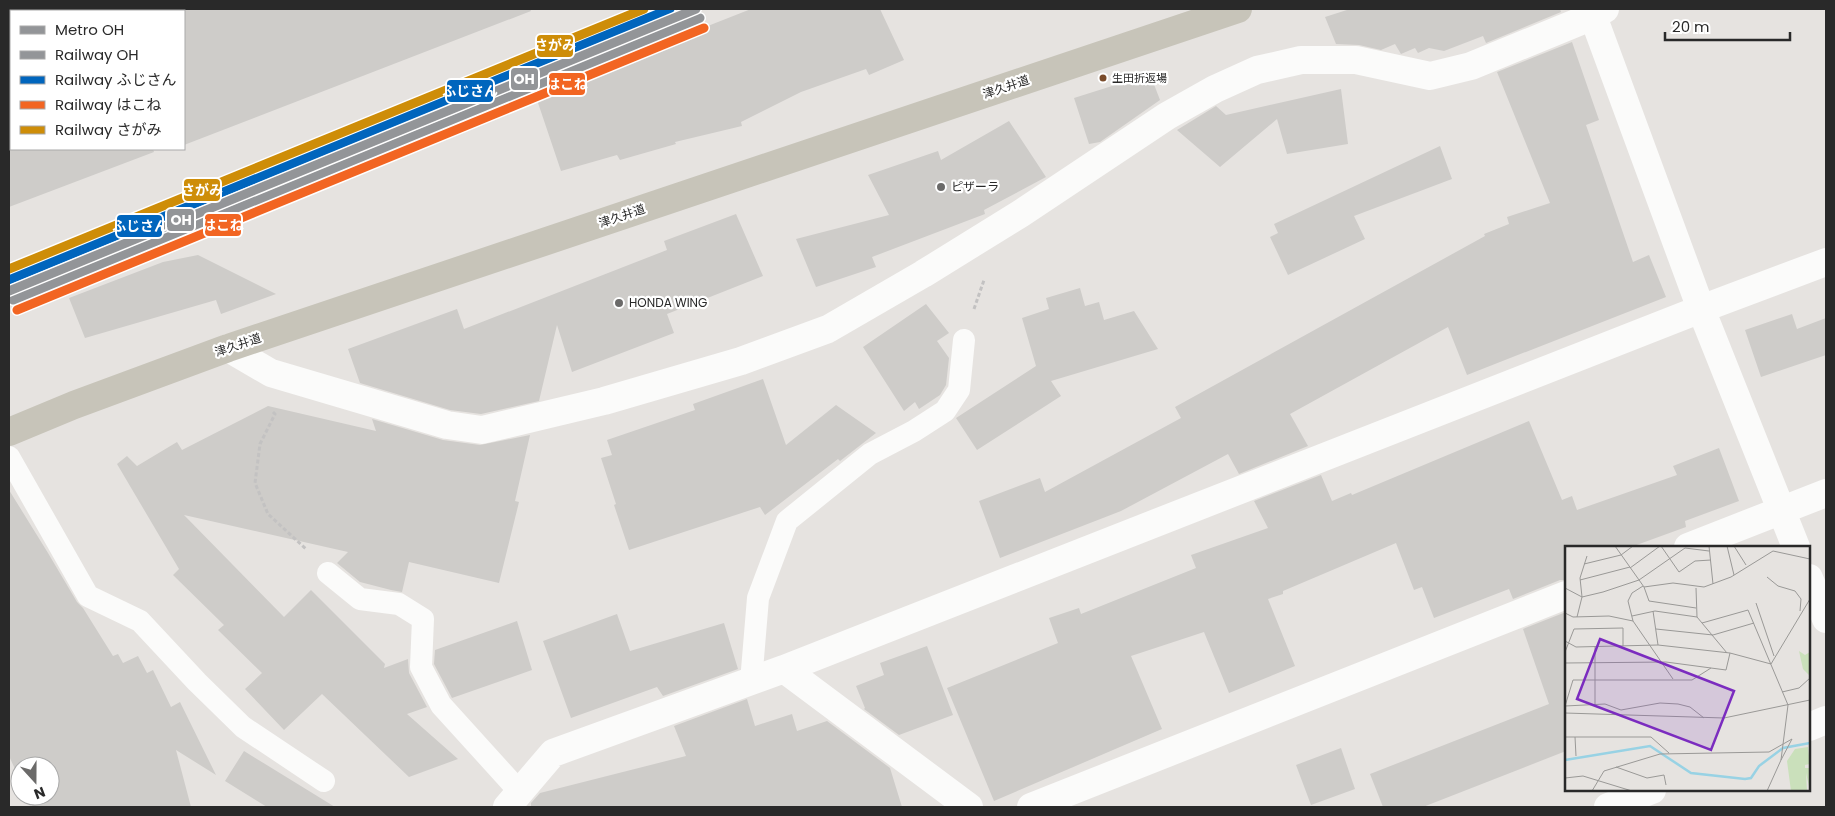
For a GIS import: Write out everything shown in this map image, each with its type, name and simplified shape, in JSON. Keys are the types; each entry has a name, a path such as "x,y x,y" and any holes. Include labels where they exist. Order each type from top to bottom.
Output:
{"main road":[{"name":"津久井道","path":"9,432 74,405 228,348 1238,9"}],"street":[{"path":"228,348 271,373 447,425 482,430 604,401 741,360 828,329 923,274 1020,214 1167,116 1215,89 1257,70 1301,60 1356,60 1430,76 1471,66 1599,12 1701,309 1796,546"},
{"path":"513,799 553,753 784,670 1701,309 1826,262"},
{"path":"1691,546 1826,493"},
{"path":"1810,580 1826,620"},
{"path":"1032,807 1565,595"},
{"path":"784,670 969,807"},
{"path":"1810,727 1826,720"},
{"path":"1608,807 1649,791"}],"lane":[{"path":"751,682 758,598 786,521 870,454 914,431 945,411 959,390 964,340"},
{"path":"9,457 88,596 140,621 197,682 243,727 324,781"},
{"path":"328,572 360,599 399,604 423,619 421,667 441,705 513,799"}],"path":[{"path":"271,373 255,400 276,414 260,444 255,483 268,514 328,572"}],"building":[{"path":"530,9 531,11 185,145 184,10"},
{"path":"751,9 880,9 904,60 869,75 866,69 801,92 741,122 742,126 675,142 676,144 620,160 617,155 561,171 535,94"},
{"path":"1350,9 1560,9 1561,12 1486,43 1483,36 1444,51 1429,48 1418,53 1415,48 1401,54 1395,44 1381,50 1359,45 1336,44 1325,17"},
{"path":"1572,42 1599,120 1586,125 1633,262 1649,255 1666,297 1467,375 1448,327 1290,414 1308,446 1239,474 1228,454 1121,511 1000,558 979,501 1040,478 1045,492 1181,418 1175,407 1485,236 1484,234 1509,224 1507,217 1550,203 1497,72"},
{"path":"1150,74 1160,100 1100,142 1089,144 1074,98"},
{"path":"1341,89 1348,144 1287,154 1277,119 1220,167 1177,130 1216,106 1226,115"},
{"path":"1009,121 1046,177 984,210 985,214 872,257 876,267 816,287 796,239 889,215 868,175 938,151 941,160"},
{"path":"1440,146 1452,179 1354,216 1365,239 1288,275 1270,237 1278,233 1274,224"},
{"path":"9,149 153,150 154,152 9,207"},
{"path":"736,214 763,276 667,314 674,333 572,372 557,325 539,401 481,414 450,410 360,383 348,349 457,309 464,329 667,250 664,241"},
{"path":"198,255 276,294 221,314 216,300 85,338 69,298 163,262"},
{"path":"1080,288 1085,306 1099,302 1104,320 1134,311 1158,349 1051,381 1061,396 977,450 956,418 1036,366 1022,318 1049,309 1046,298"},
{"path":"926,304 949,333 937,341 949,358 946,385 940,395 919,409 915,402 904,411 863,347"},
{"path":"1792,314 1797,329 1826,318 1826,355 1761,377 1745,330"},
{"path":"763,379 786,445 836,405 876,433 840,461 838,459 765,515 760,507 629,550 601,458 612,455 607,440 695,410 693,404"},
{"path":"268,406 376,431 372,419 443,440 480,445 530,435 515,501 519,502 499,583 409,562 402,592 391,590 360,582 337,563 348,552 184,515 284,617 311,590 385,664 384,668 408,659 409,673 427,707 407,714 458,759 409,777 322,694 284,730 245,689 262,673 218,630 224,625 173,575 179,569 117,464 127,456 137,466 177,442 182,450"},
{"path":"1529,421 1562,500 1572,496 1577,510 1677,475 1673,466 1719,448 1739,501 1685,521 1686,527 1634,546 1565,546 1565,580 1560,580 1513,599 1509,589 1434,618 1422,587 1414,590 1396,543 1268,599 1295,666 1229,693 1204,632 1131,656 1162,729 994,801 947,688 1058,643 1049,618 1079,608 1081,614 1196,568 1191,555 1268,528 1254,501 1321,475 1332,501 1351,493 1352,495"},
{"path":"9,490 77,602 83,608 113,656 118,654 123,663 138,656 147,673 153,670 171,707 180,702 216,775 176,750 191,807 33,807 60,806 60,756 10,756 10,758"},
{"path":"1565,612 1565,751 1423,807 1383,807 1370,774 1549,704 1523,629"},
{"path":"617,614 630,651 724,623 738,669 663,696 657,687 571,718 543,641"},
{"path":"517,621 532,670 452,698 434,664 435,650"},
{"path":"927,646 953,715 899,735 864,709 856,686 884,675 880,663"},
{"path":"747,699 755,726 792,714 797,731 827,721 890,768 902,807 531,807 531,803 540,793 686,756 674,726"},
{"path":"1341,748 1355,789 1311,805 1296,765"},
{"path":"244,751 335,807 267,807 225,781"}],"metro line":[{"name":"OH","path":"9,291 696,9"}],"rail line":[{"name":"さがみ","path":"9,269 644,9"},
{"name":"ふじさん","path":"9,280 670,9"},
{"name":"OH","path":"13,300 700,18"},
{"name":"はこね","path":"17,310 704,28"}],"place":[{"name":"生田折返場","path":"1103,78"},
{"name":"ピザーラ","path":"941,187"},
{"name":"HONDA WING","path":"619,303"}]}
